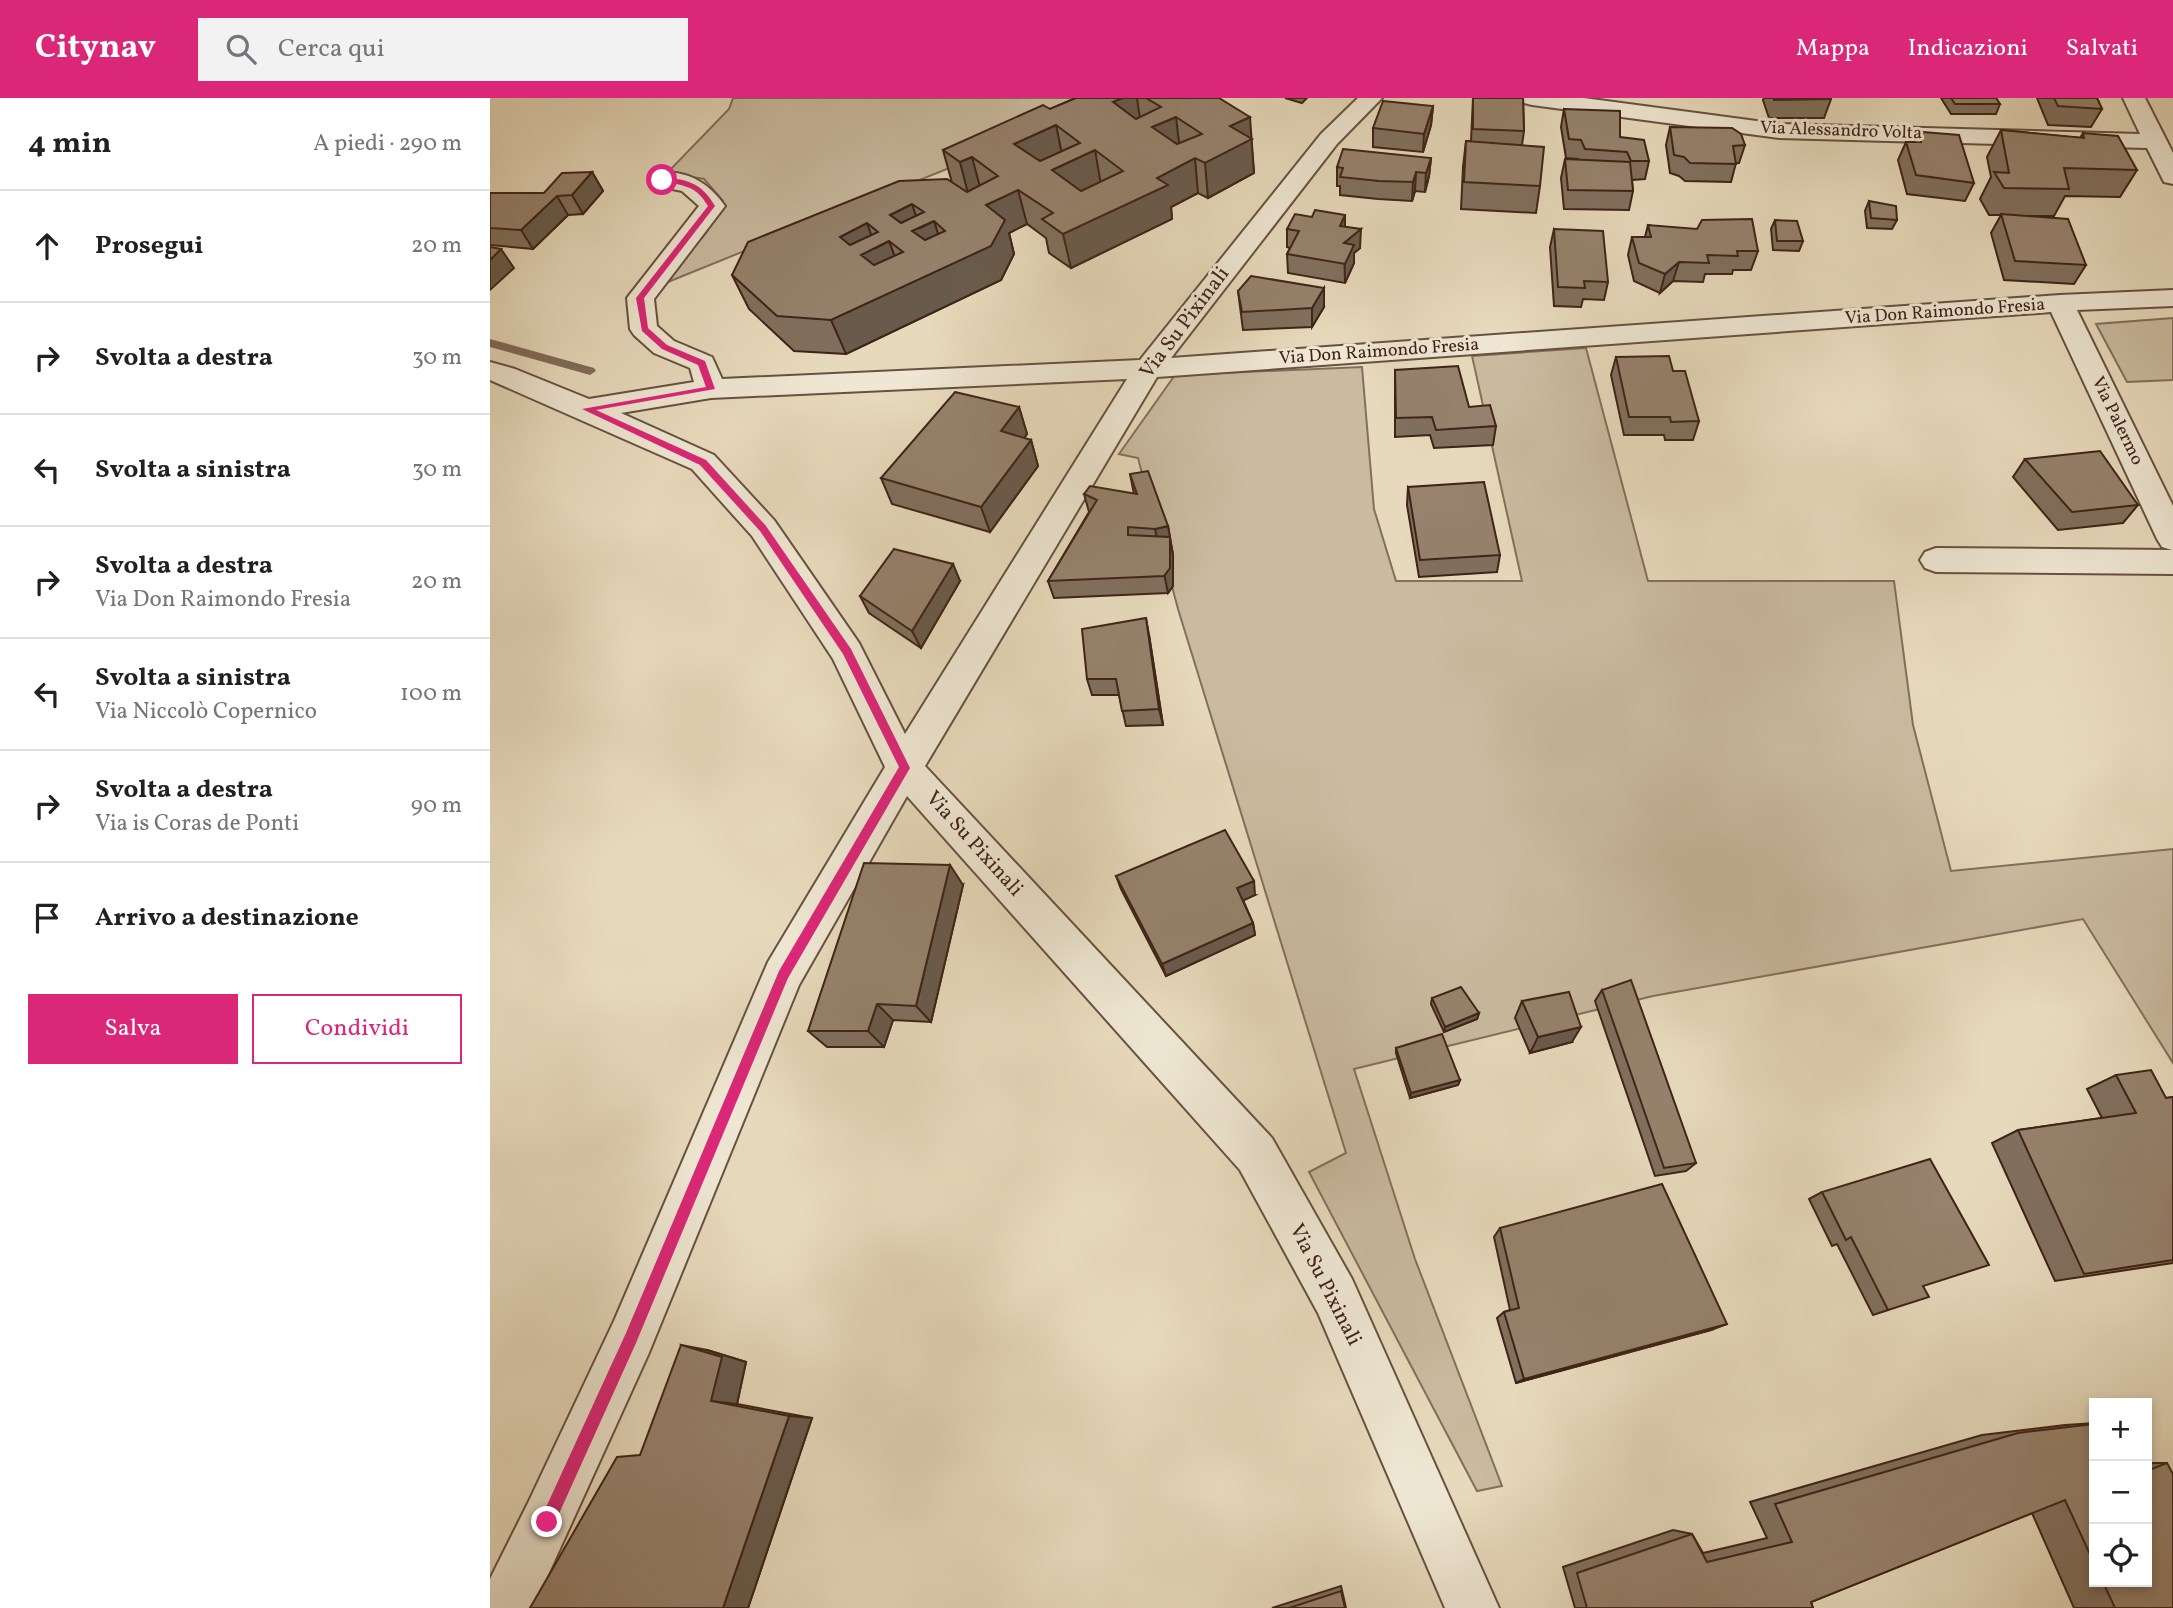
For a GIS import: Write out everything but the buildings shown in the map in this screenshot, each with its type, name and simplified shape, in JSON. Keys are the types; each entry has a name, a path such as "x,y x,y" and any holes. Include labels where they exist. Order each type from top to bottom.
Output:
{"street":[{"name":"Via Su Pixinali","path":"1371,98 1329,139 1148,369 904,768 1256,1154 1335,1296 1472,1608"},
{"name":"Via Alessandro Volta","path":"1531,98 1779,131 2153,141"},
{"path":"2134,98 2173,177"},
{"path":"662,180 687,184 702,191 712,206 640,298 645,329 664,347 702,363 711,389"},
{"name":"Via Don Raimondo Fresia","path":"586,409 711,389 1148,369 2060,303 2173,298"},
{"name":"Via Palermo","path":"2060,303 2173,539"},
{"path":"490,372 505,375 586,409 703,462 763,528 847,652 904,768 783,975 631,1338 547,1522 504,1608"},
{"path":"1936,560 2173,562"}],"shaded area":[{"path":"733,98 1122,98 658,286 706,233 723,201 704,179 667,173 729,109"},
{"path":"2173,318 2173,380 2127,382 2096,324"},
{"path":"1586,348 1648,581 1894,581 1913,725 1951,871 2173,849 2173,1063 2083,919 1653,996 1354,1069 1415,1259 1502,1486 1477,1491 1309,1172 1346,1153 1178,609 1138,458 1119,454 1175,375 1362,367 1374,509 1396,581 1522,581 1472,356"}],"waterway":[{"path":"490,343 590,371"}],"route":[{"path":"547,1522 631,1338 783,975 904,768 847,652 763,528 703,462 586,409 711,389 702,363 664,347 645,329 640,298 712,206 702,191 687,184 662,180"}]}
